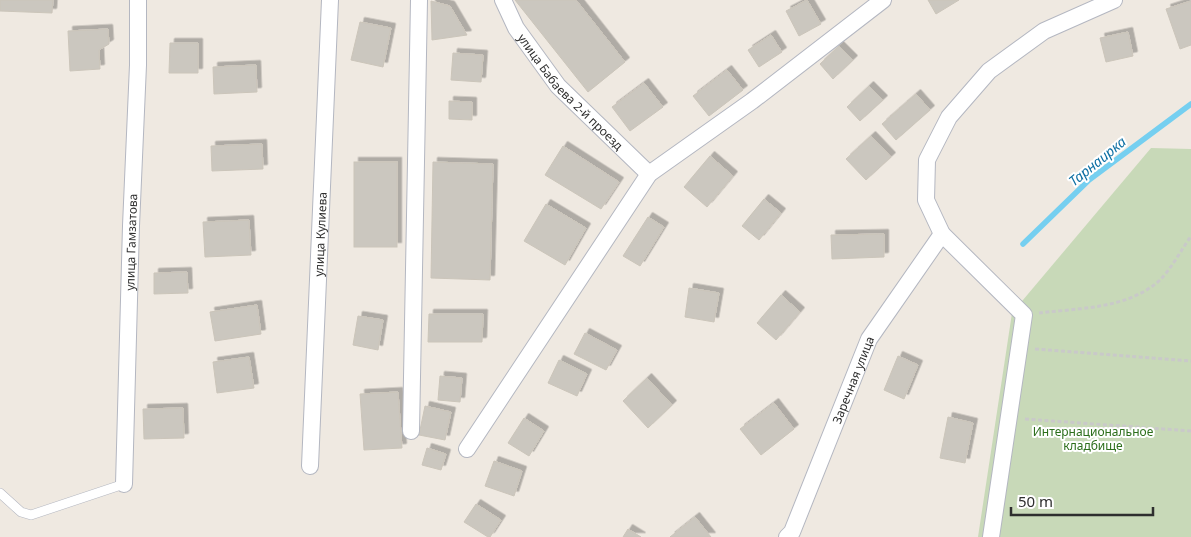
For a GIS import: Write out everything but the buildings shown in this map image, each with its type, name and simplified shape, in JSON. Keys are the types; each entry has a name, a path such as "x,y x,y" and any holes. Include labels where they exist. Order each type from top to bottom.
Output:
{"street":[{"name":"улица Гамзатова","path":"124,484 138,0"},
{"name":"улица Кулиева","path":"310,466 330,0"},
{"path":"411,431 419,0"},
{"name":"улица Бабаева 2-й проезд","path":"503,0 516,28 558,86 649,174"},
{"path":"467,449 649,174 752,101 883,0"},
{"path":"991,537 1024,314 942,234 926,200 927,160 949,118 989,71 1044,31 1114,0"},
{"name":"Заречная улица","path":"787,537 792,532 869,339 942,234"}],"lane":[{"path":"0,493 21,512 31,515 124,484"}],"path":[{"path":"1024,314 1113,304 1139,296 1161,279 1191,236"},
{"path":"1019,347 1191,360"},
{"path":"1008,418 1191,431"}],"green space":[{"name":"Интернациональное кладбище","path":"1151,148 1191,149 1191,537 978,537 1012,313"}],"waterway":[{"name":"Тарнаирка","path":"1023,244 1089,180 1191,104"}]}
